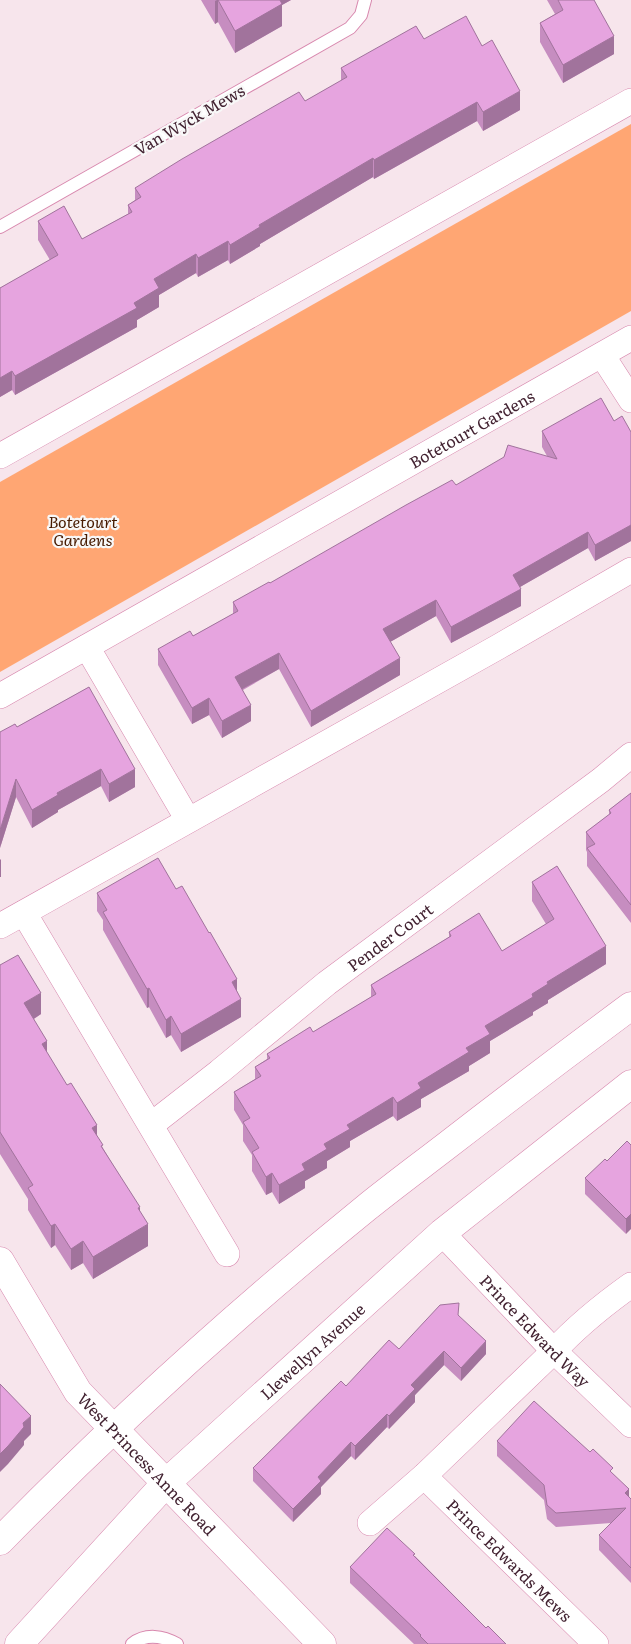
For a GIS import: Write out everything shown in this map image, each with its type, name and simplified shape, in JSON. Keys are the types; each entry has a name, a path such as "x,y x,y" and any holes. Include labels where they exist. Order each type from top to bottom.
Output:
{"street":[{"path":"0,456 631,101"},
{"name":"Botetourt Gardens","path":"0,696 631,338"},
{"path":"602,355 631,400"},
{"path":"0,926 498,647 631,570"},
{"path":"88,647 188,820"},
{"name":"Pender Court","path":"151,1125 327,983 601,780 631,755"},
{"path":"24,912 227,1254"},
{"path":"0,1541 200,1349 367,1207 631,1006"},
{"name":"Llewellyn Avenue","path":"19,1644 166,1483 442,1233 631,1084"},
{"name":"Prince Edward Way","path":"442,1233 554,1351 631,1425"},
{"name":"West Princess Anne Road","path":"0,1261 78,1392 322,1644"},
{"path":"370,1524 424,1476 576,1328 631,1285"},
{"name":"Prince Edwards Mews","path":"424,1476 596,1644"}],"lane":[{"name":"Van Wyck Mews","path":"0,227 350,28 361,15 365,0"},
{"path":"132,1644 151,1636 168,1638 177,1644"}],"green space":[{"name":"Botetourt Gardens","path":"631,124 631,311 0,672 0,482"}],"building":[{"path":"218,0 280,0 282,4 235,31"},
{"path":"558,0 594,0 614,36 563,65 540,23 563,10"},
{"path":"466,16 482,46 492,40 520,91 483,112 477,102 374,160 373,158 259,225 260,227 230,245 228,241 198,258 196,254 154,279 159,288 134,303 137,308 15,376 12,371 0,378 0,288 58,255 38,221 64,206 82,239 132,212 128,205 141,197 135,188 182,159 299,92 305,101 347,77 341,68 416,26 424,39"},
{"path":"601,398 614,421 622,416 631,432 631,525 595,545 588,532 513,575 521,589 451,627 436,600 383,629 400,658 311,711 279,653 235,677 251,705 222,721 209,698 192,708 158,649 190,631 193,636 238,611 233,602 270,583 406,505 452,480 456,485 504,457 508,445 557,459 542,431"},
{"path":"89,687 135,769 109,784 101,769 57,793 58,795 32,810 16,779 0,830 0,732 15,724 17,727"},
{"path":"631,793 631,905 587,848 595,844 586,832 611,813 609,810"},
{"path":"158,858 176,889 182,886 210,932 237,979 232,982 241,999 181,1034 171,1016 166,1020 149,988 147,989 103,912 107,910 97,893"},
{"path":"557,866 606,946 547,982 548,984 532,994 533,997 485,1026 490,1034 466,1048 469,1052 418,1083 421,1088 397,1103 393,1097 347,1125 350,1129 324,1144 327,1149 302,1164 305,1170 279,1185 272,1173 266,1177 252,1152 259,1148 243,1122 250,1118 234,1092 261,1076 255,1067 270,1058 267,1054 310,1027 313,1032 376,994 371,985 451,936 449,932 479,913 502,951 554,919 532,882"},
{"path":"18,955 41,993 24,1003 47,1041 42,1044 67,1085 71,1083 97,1125 92,1128 103,1145 101,1146 140,1207 138,1208 148,1224 93,1257 83,1241 71,1249 55,1224 51,1226 28,1188 33,1185 0,1132 0,965"},
{"path":"627,1141 631,1145 631,1214 626,1219 585,1178 605,1159 607,1161"},
{"path":"459,1303 458,1315 486,1341 461,1368 444,1351 411,1385 415,1389 389,1416 387,1414 355,1446 351,1442 318,1477 321,1481 293,1509 253,1468 341,1381 346,1386 389,1340 399,1349 440,1305"},
{"path":"0,1384 31,1416 23,1423 24,1427 0,1454"},
{"path":"534,1401 590,1452 593,1449 613,1468 610,1471 629,1489 625,1493 631,1499 631,1568 599,1535 626,1508 556,1513 547,1505 544,1485 497,1441"},
{"path":"387,1528 415,1554 413,1555 486,1628 488,1626 506,1644 428,1644 350,1567"}]}
